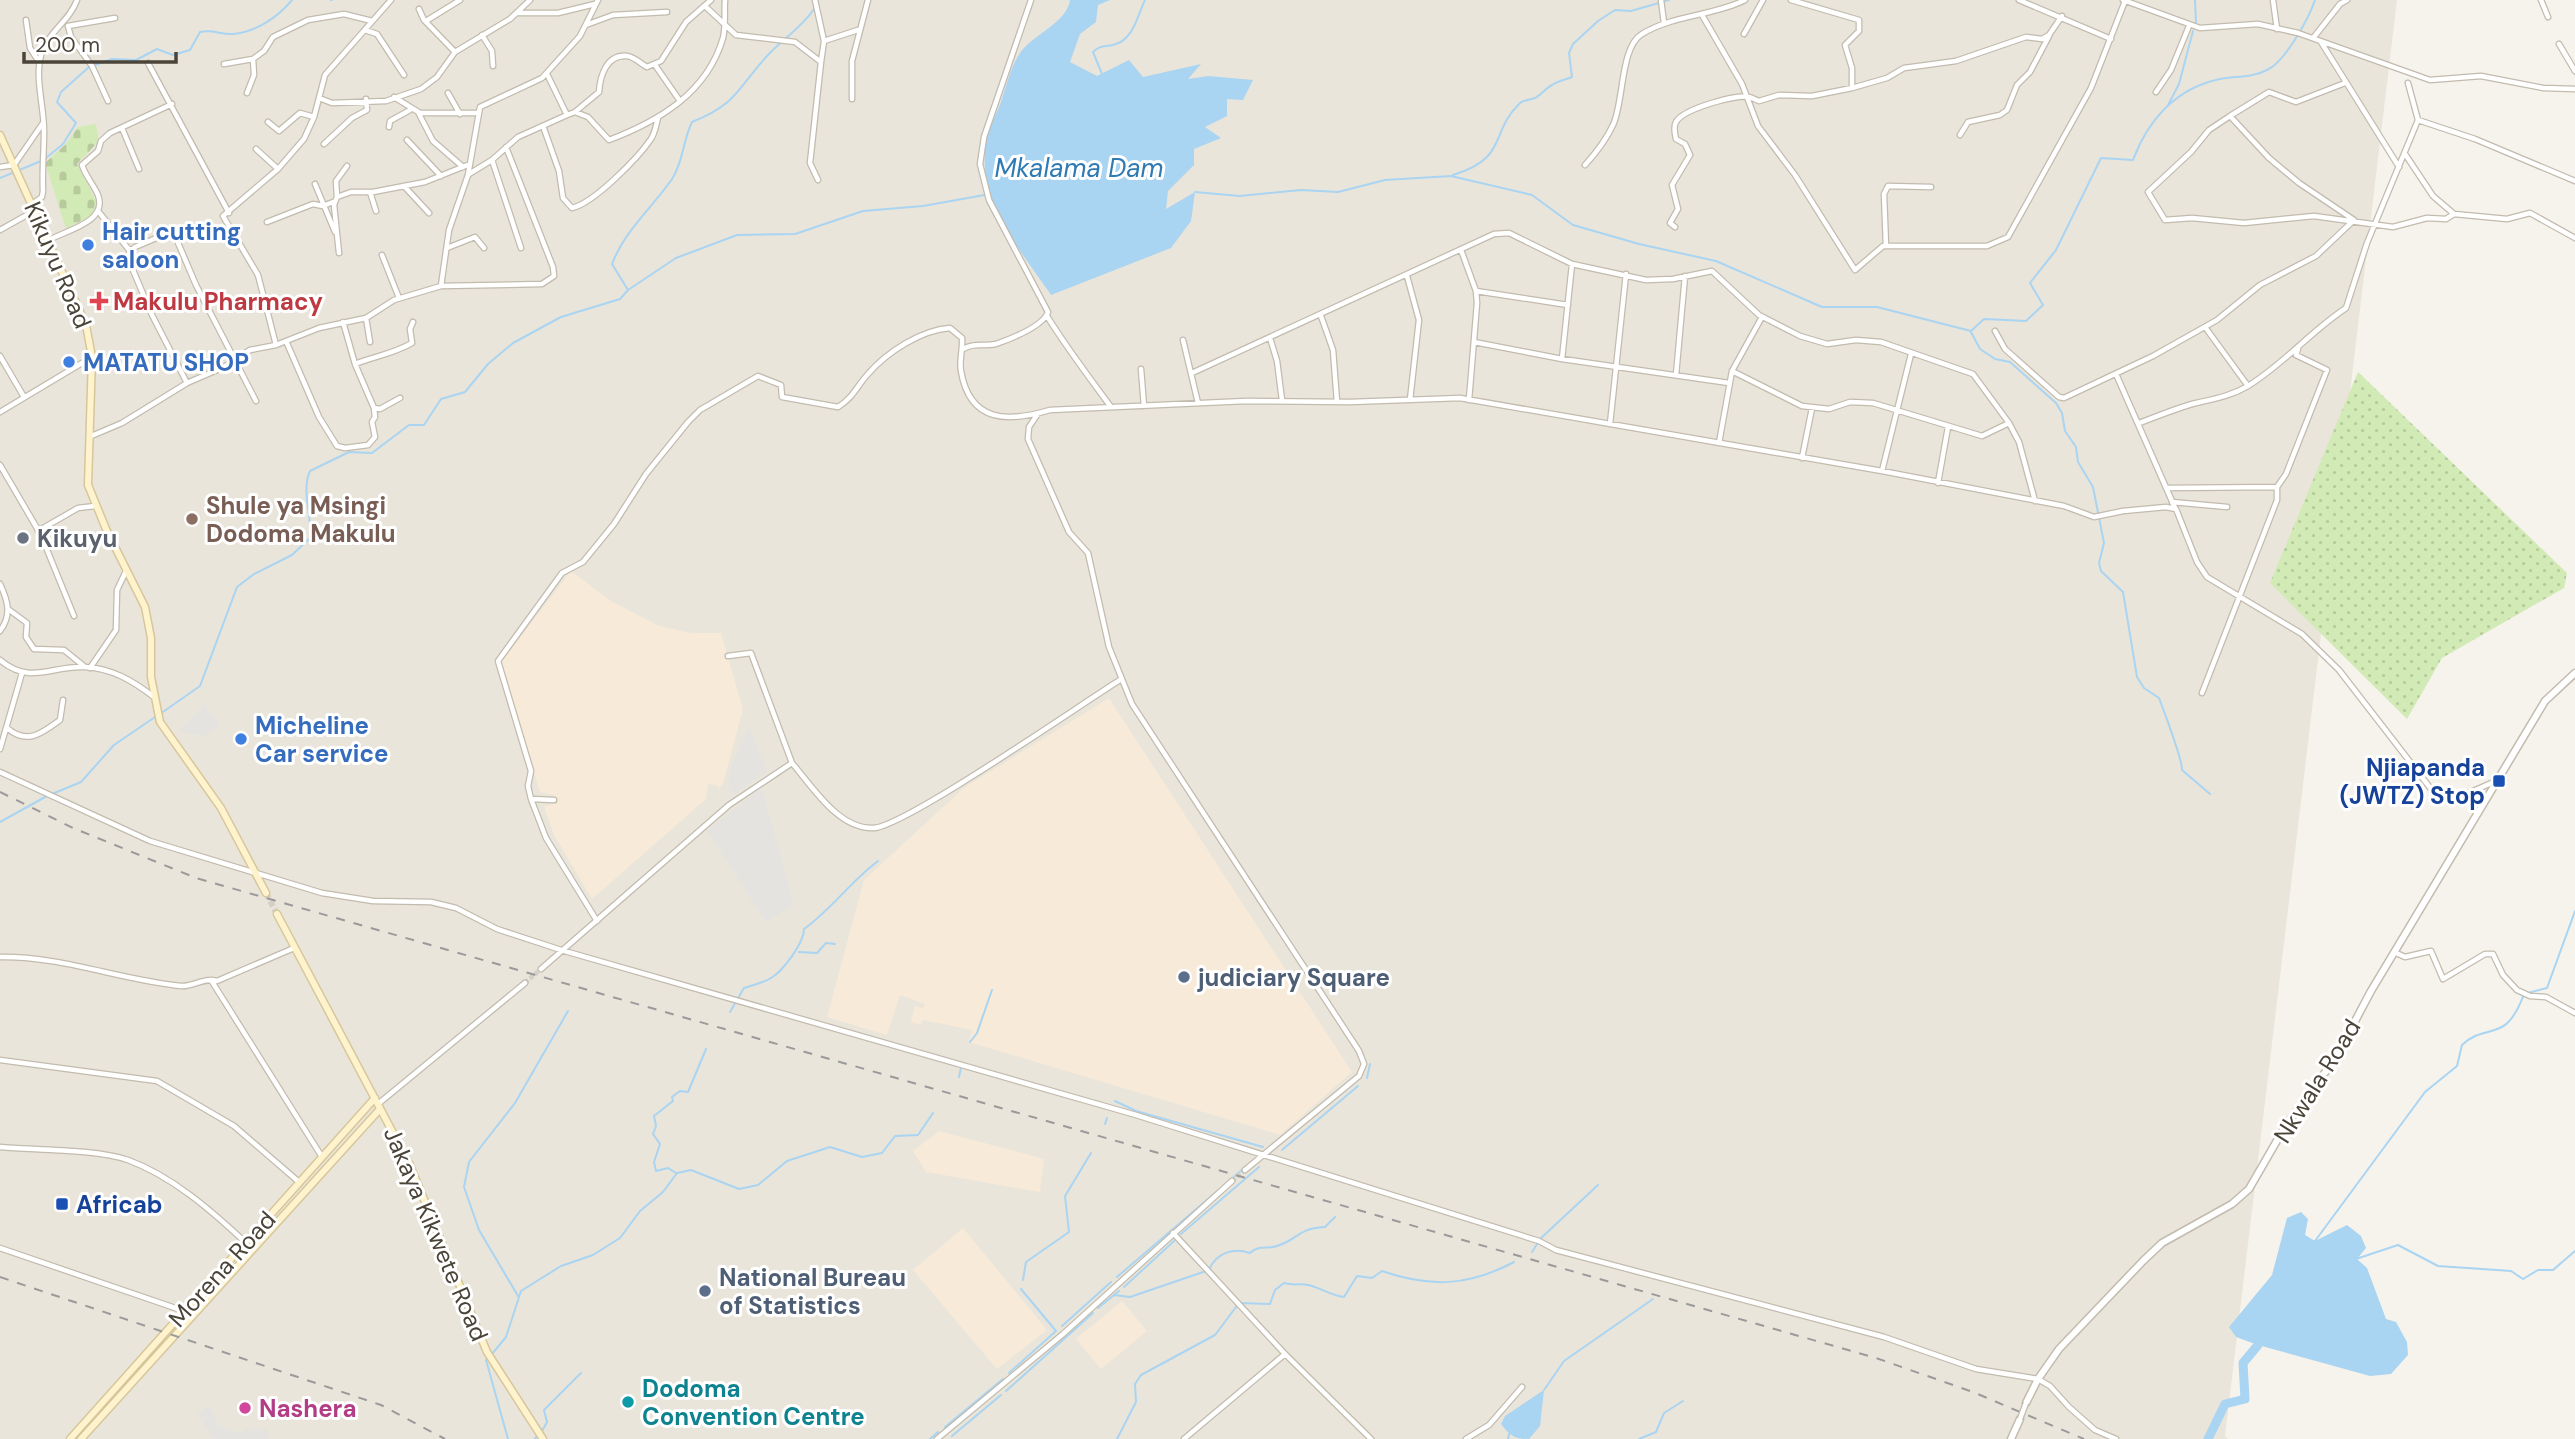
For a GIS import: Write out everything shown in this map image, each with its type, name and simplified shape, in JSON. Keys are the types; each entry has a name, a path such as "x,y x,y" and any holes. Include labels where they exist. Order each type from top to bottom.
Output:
{"main road":[{"name":"Kikuyu Road","path":"0,135 79,304 92,356 88,485 95,506 149,620 154,697 160,722 221,808 256,874"},
{"path":"256,874 265,893"},
{"name":"Jakaya Kikwete Road","path":"277,914 419,1183 480,1338 542,1439"},
{"name":"Morena Road","path":"71,1438 299,1182 378,1104"},
{"name":"Morena Road","path":"81,1439 378,1104"}],"street":[{"path":"0,230 33,207 42,197 44,122 39,62 48,40 66,24 77,0"},
{"path":"276,345 258,275 223,216 278,169 304,139 314,117 325,75 391,0"},
{"path":"426,21 460,0"},
{"path":"319,98 332,103 366,99 386,101 427,85 455,52 517,13 530,0"},
{"path":"468,175 492,160 525,133 575,111 599,92 603,70 616,58 629,57 647,67 661,61 686,22 711,0"},
{"path":"575,111 588,117 608,140 658,118 680,102 699,84 713,60 723,37 725,0"},
{"path":"815,0 824,41 810,163 818,180"},
{"path":"852,99 851,69 858,30 868,0"},
{"path":"1031,0 984,138 980,164 989,201 1045,302 1047,316 1055,334 1072,350 1111,408"},
{"path":"1661,0 1664,23"},
{"path":"1585,164 1614,122 1632,45 1643,33 1664,23 1702,15 1745,0"},
{"path":"1744,34 1763,0"},
{"path":"1791,0 1858,20 1859,31 1845,45 1852,68 1852,88"},
{"path":"2019,0 2111,39"},
{"path":"1702,15 1748,96 1758,126 1795,174 1847,262 1855,270 1886,246 1987,246 2008,237 2082,104 2111,39 2124,0 2189,26 2200,28 2258,24 2314,37 2421,78 2481,76 2543,88 2575,89"},
{"path":"2273,0 2277,30"},
{"path":"2314,37 2340,4 2347,0"},
{"path":"2541,0 2548,17"},
{"path":"517,13 558,13 597,2"},
{"path":"441,286 446,248 468,175 477,113 483,104 532,86 547,74 580,36 597,2"},
{"path":"706,7 742,37 795,42 821,62"},
{"path":"419,9 426,21 455,52"},
{"path":"585,26 613,15 667,12"},
{"path":"224,64 253,59 264,51 273,37 308,20 344,14 373,21"},
{"path":"1960,135 1968,122 2000,115 2007,110 2017,85 2030,72 2062,16"},
{"path":"66,24 115,18"},
{"path":"26,20 30,48 39,62"},
{"path":"66,24 71,37 92,66 108,101"},
{"path":"2157,92 2171,70 2189,26"},
{"path":"365,30 377,34 404,75"},
{"path":"824,41 858,30"},
{"path":"482,34 492,51 493,66"},
{"path":"1675,227 1670,223 1678,209 1672,185 1690,155 1685,144 1676,139 1676,122 1702,105 1748,96 1759,102 1779,95 1812,96 1852,88 1887,78 1904,68 1948,63 2026,37 2042,39 2049,35"},
{"path":"2321,41 2400,168"},
{"path":"2559,44 2574,67"},
{"path":"247,93 254,75 253,59"},
{"path":"148,63 172,103 208,178 229,213"},
{"path":"655,65 680,102"},
{"path":"547,74 567,115"},
{"path":"2345,83 2296,102 2269,92 2209,130 2191,152 2148,192 2165,220 2192,218 2244,223 2314,216 2398,226 2427,218 2446,219 2454,214"},
{"path":"2139,423 2197,403 2213,401 2248,386 2298,348 2326,320 2346,308 2417,120 2408,83"},
{"path":"448,93 460,114"},
{"path":"394,97 410,110 418,112 477,113"},
{"path":"324,144 352,118 367,110 366,99"},
{"path":"49,240 90,220 98,211 99,198 82,162 98,151 101,141 110,132 172,103"},
{"path":"389,127 394,118 410,110"},
{"path":"418,112 433,141 463,167"},
{"path":"268,122 279,131 300,113 314,117"},
{"path":"2230,116 2299,183 2354,220"},
{"path":"543,126 559,171 563,198 572,208 582,205 606,186 644,147 652,138 658,118"},
{"path":"2417,120 2475,139 2575,181"},
{"path":"0,167 16,170 44,122"},
{"path":"122,128 139,169"},
{"path":"407,141 441,176"},
{"path":"88,438 122,423 187,383 234,361 250,350 276,345 343,322 366,318 399,298 441,286 542,284 554,276 506,147"},
{"path":"256,149 278,169"},
{"path":"2405,154 2433,196 2454,214 2507,219 2530,213 2575,238"},
{"path":"492,160 521,248"},
{"path":"267,222 313,204 323,206 352,192 370,192 404,185 441,176 470,164"},
{"path":"340,253 336,181 347,166"},
{"path":"315,184 337,236"},
{"path":"404,185 429,213"},
{"path":"1886,246 1884,194 1888,186 1931,187"},
{"path":"370,192 376,211"},
{"path":"98,211 130,251"},
{"path":"1994,331 2005,349 2059,397 2075,395 2205,327 2260,285 2316,256 2354,220"},
{"path":"187,383 127,256 130,251 173,231 234,361 256,401"},
{"path":"1192,373 1501,232 1572,264 1626,274 1659,280 1712,271 1762,317 1813,341 1827,344 1868,340 1897,347 1973,374 2009,423 2026,464 2035,501"},
{"path":"446,248 474,237 484,248"},
{"path":"1461,250 1476,291 1469,400"},
{"path":"382,256 399,298"},
{"path":"1562,359 1572,264"},
{"path":"1610,424 1626,274"},
{"path":"1407,276 1419,320 1410,400"},
{"path":"1676,376 1685,276"},
{"path":"1476,291 1569,305"},
{"path":"963,349 974,343 995,344 1040,323 1047,316"},
{"path":"1321,316 1333,350 1337,402"},
{"path":"1719,443 1732,371 1762,317"},
{"path":"366,318 370,342"},
{"path":"286,341 319,417 337,446 345,448 368,445 375,437 372,422 375,417 374,408 355,364 343,322"},
{"path":"355,364 376,355 394,354 412,343 410,329 413,322"},
{"path":"2205,327 2248,386"},
{"path":"597,921 546,838 531,799 528,786 530,771 498,661 562,573 583,562 607,533 646,474 700,410 758,376 781,386 782,397 838,407 850,400 869,373 914,338 935,329 950,328 957,333 963,349 962,375 977,406 996,417 1037,414 1050,410 1198,402 1469,400 1882,471 2072,508 2094,517 2166,506 2176,509"},
{"path":"1270,338 1277,361 1282,400"},
{"path":"1183,340 1198,402"},
{"path":"1474,342 1562,359 1729,383"},
{"path":"2202,693 2277,500 2277,487 2286,474 2327,370 2296,355 2298,348"},
{"path":"1882,471 1911,354"},
{"path":"0,356 24,397"},
{"path":"0,412 92,356"},
{"path":"1141,369 1144,405"},
{"path":"1732,371 1812,408 1829,409 1861,402 1982,436 2009,423"},
{"path":"2116,374 2202,570 2240,596 2290,624 2339,670 2438,798 2446,803 2497,781"},
{"path":"374,408 380,408 400,398"},
{"path":"1802,458 1812,408"},
{"path":"1037,414 1029,427 1028,439 1069,532 1088,554 1095,593 1120,680 1132,705 1359,1051 1364,1064 1359,1076 1245,1170"},
{"path":"1938,483 1948,427"},
{"path":"0,466 38,531 74,616"},
{"path":"2166,488 2277,487"},
{"path":"2172,502 2227,507"},
{"path":"38,531 79,508 95,506"},
{"path":"88,668 116,630 117,590 127,570"},
{"path":"0,584 8,609 7,619 0,631"},
{"path":"8,609 27,624 26,638 34,649 64,650 88,668"},
{"path":"728,656 751,653 792,763 836,814 855,825 873,828 894,822 1120,680"},
{"path":"0,660 22,673 88,668 130,678 154,697"},
{"path":"0,749 22,673"},
{"name":"Nkwala Road","path":"2026,1403 2038,1379 2059,1349 2162,1242 2232,1204 2249,1189 2286,1125 2342,1048 2395,952 2545,701 2575,673"},
{"path":"7,728 20,738 33,737 60,720 63,715 63,700"},
{"path":"541,969 729,805 792,763"},
{"path":"0,772 150,841 256,874 322,893 373,901 431,902 456,908 496,929 561,950 1136,1115 1539,1241 1556,1250 1884,1337 1976,1369 2038,1379 2050,1386 2068,1407 2095,1430 2116,1439"},
{"path":"531,799 554,800"},
{"path":"0,957 21,957 91,967 184,986 210,979 217,981 294,948"},
{"path":"2395,952 2405,957 2431,951 2443,979 2485,954 2493,954 2503,975 2517,990 2530,996 2546,997 2575,1013"},
{"path":"210,979 322,1157"},
{"path":"378,1104 525,983"},
{"path":"0,1060 157,1081 234,1126 299,1182"},
{"path":"0,1147 125,1159 148,1169 197,1201 246,1243"},
{"path":"937,1439 1063,1334 1232,1181"},
{"path":"1173,1233 1285,1354 1371,1439"},
{"path":"0,1248 184,1311"},
{"path":"1184,1439 1285,1354"},
{"path":"1466,1439 1489,1425 1522,1387"},
{"path":"2011,1439 2026,1403"},
{"path":"946,1433 952,1439"}],"shaded area":[{"path":"0,0 2397,0 2225,1436 2228,1439 0,1439"},
{"path":"571,571 611,601 659,626 691,633 721,633 743,709 723,784 718,788 717,785 708,784 706,799 592,899 554,835 544,806 554,804 554,795 540,792 501,662"},
{"path":"1109,698 1352,1072 1280,1135 969,1042 972,1030 923,1020 921,1025 911,1022 915,1006 923,1008 925,1004 900,995 887,1035 827,1017 864,880 965,787"},
{"path":"204,704 220,724 205,736 179,732"},
{"path":"749,727 767,771 732,796 728,786 731,767"},
{"path":"759,789 763,791 794,905 766,922 707,831"},
{"path":"939,1131 1044,1159 1040,1192 926,1172 913,1151"},
{"path":"963,1228 1047,1330 997,1369 913,1270"},
{"path":"1122,1301 1147,1331 1101,1369 1076,1339"},
{"path":"209,1406 217,1419 216,1424 241,1434 244,1429 267,1429 269,1439 213,1439 197,1413"}],"green space":[{"path":"96,124 99,141 77,164 96,201 92,215 66,229 45,163 66,144 78,127"},
{"path":"2358,372 2567,573 2564,588 2442,658 2407,719 2270,583"}],"water":[{"name":"Mkalama Dam","path":"1070,0 1110,0 1098,5 1096,22 1080,34 1070,62 1097,76 1129,60 1143,77 1201,64 1188,79 1208,76 1253,80 1243,100 1227,99 1227,116 1205,127 1221,138 1194,149 1194,165 1168,191 1166,209 1195,192 1191,221 1171,248 1051,295 1003,224 994,204 985,163 986,142 1017,58 1026,46 1063,15"},
{"path":"2301,1212 2308,1219 2305,1235 2315,1241 2347,1225 2361,1236 2366,1248 2357,1259 2367,1268 2386,1319 2396,1322 2407,1342 2408,1355 2391,1374 2370,1376 2258,1345 2236,1337 2229,1327 2272,1275 2287,1218"},
{"path":"1544,1390 1540,1426 1529,1439 1510,1434 1501,1424 1505,1416"}],"waterway":[{"path":"95,65 112,59 136,60 157,49 173,55 190,50 200,32 242,33 273,18 292,0"},
{"path":"1102,74 1093,52 1126,38 1134,27 1145,0"},
{"path":"1453,175 1471,168 1491,153 1504,125 1520,103 1535,98 1554,84 1572,77 1569,53 1573,44 1598,21 1615,10 1631,11 1669,0"},
{"path":"2195,0 2196,23"},
{"path":"1195,192 1240,196 1301,190 1338,192 1385,180 1451,176 1532,195 1573,225 1639,244 1716,261 1822,307 1877,307 1971,331 1984,319 2026,321 2043,305 2030,283 2056,250 2101,158 2133,160 2139,145 2156,119 2177,98 2190,90 2220,79 2255,74 2274,65 2295,39 2315,0"},
{"path":"160,714 200,686 237,587 254,574 292,555 310,538 306,486 310,471 349,452 372,453 409,425 424,425 441,399 465,392 488,364 513,343 561,317 620,299 628,290 612,264 631,230 676,173 692,122 728,102 768,55 804,22 814,9"},
{"path":"2168,105 2179,84 2193,31"},
{"path":"46,158 63,144 76,123 57,102 61,92 89,67"},
{"path":"0,178 41,161"},
{"path":"628,290 676,258 737,235 795,234 863,211 923,206 990,194"},
{"path":"1971,332 1980,349 1995,359 2010,362 2056,403 2062,413 2065,431 2076,447 2078,462 2093,487 2104,543 2099,563 2101,571 2123,592 2137,677 2144,688 2159,698 2182,770 2210,794"},
{"path":"52,794 81,782 114,745 155,717"},
{"path":"0,822 47,796"},
{"path":"730,1012 744,988 776,974 797,949 804,929 878,861"},
{"path":"2315,1241 2425,1092 2457,1066 2462,1045 2480,1034 2503,1027 2510,1021 2524,994 2547,988 2575,911"},
{"path":"799,952 817,953 826,943 835,944"},
{"path":"970,1042 977,1033 992,990"},
{"path":"518,1296 479,1230 464,1187 469,1162 515,1103 568,1011"},
{"path":"676,1173 668,1168 656,1171 654,1162 660,1144 653,1134 656,1126 654,1116 673,1101 672,1097 680,1091 688,1092 706,1049"},
{"path":"1367,1078 1370,1064"},
{"path":"959,1077 961,1068"},
{"path":"1282,1150 1358,1086"},
{"path":"1115,1101 1136,1111 1263,1147"},
{"path":"492,1354 506,1337 521,1291 561,1266 593,1255 620,1238 640,1211 663,1192 677,1173 691,1170 739,1189 758,1185 787,1161 830,1147 862,1157 882,1153 895,1136 918,1135 933,1113"},
{"path":"1105,1124 1107,1118"},
{"path":"1023,1280 1026,1262 1069,1232 1065,1196 1091,1153"},
{"path":"1181,1234 1259,1167"},
{"path":"1117,1277 1243,1169"},
{"path":"1540,1239 1598,1185"},
{"path":"1114,1295 1130,1297 1209,1270 1216,1259 1226,1253 1250,1253 1257,1249 1277,1246 1308,1230 1325,1227 1335,1217"},
{"path":"1124,1287 1174,1241"},
{"path":"1532,1252 1537,1244"},
{"path":"2356,1259 2398,1245 2438,1266 2511,1271 2523,1279 2538,1270 2553,1270 2575,1251"},
{"path":"1117,1439 1136,1402 1135,1384 1141,1375 1215,1335 1239,1303 1270,1304 1275,1290 1284,1283 1308,1285 1344,1297 1357,1276 1372,1278 1382,1271 1417,1280 1450,1282 1481,1276 1514,1262"},
{"path":"1062,1326 1111,1282"},
{"path":"1009,1373 1056,1331 1021,1289"},
{"path":"1098,1308 1119,1291"},
{"path":"1544,1390 1564,1361 1653,1299"},
{"path":"1006,1391 1093,1313"},
{"path":"2208,1439 2225,1404 2245,1399 2243,1363 2258,1345"},
{"path":"486,1360 508,1439"},
{"path":"542,1431 547,1422 544,1410 581,1373"},
{"path":"945,1427 1003,1379"},
{"path":"952,1436 1001,1395"},
{"path":"1639,1439 1656,1432 1664,1413 1683,1401"},
{"path":"930,1439 938,1432"},
{"path":"1508,1439 1509,1434"}],"tunnel":[{"path":"266,893 277,914"},
{"path":"525,983 541,969"},
{"path":"1232,1181 1245,1170"}],"railway":[{"path":"0,792 73,828 196,878 1876,1358 1973,1392 2084,1439"},
{"path":"0,1277 381,1405 445,1439"}],"place":[{"name":"Hair cutting saloon","path":"88,245"},
{"name":"Makulu Pharmacy","path":"99,301"},
{"name":"MATATU SHOP","path":"69,362"},
{"name":"Shule ya Msingi Dodoma Makulu","path":"192,519"},
{"name":"Kikuyu","path":"23,538"},
{"name":"Micheline Car service","path":"241,739"},
{"name":"Njiapanda (JWTZ) Stop","path":"2499,781"},
{"name":"judiciary Square","path":"1184,977"},
{"name":"Africab","path":"62,1204"},
{"name":"National Bureau of Statistics","path":"705,1291"},
{"name":"Dodoma Convention Centre","path":"628,1402"},
{"name":"Nashera","path":"245,1408"}]}
